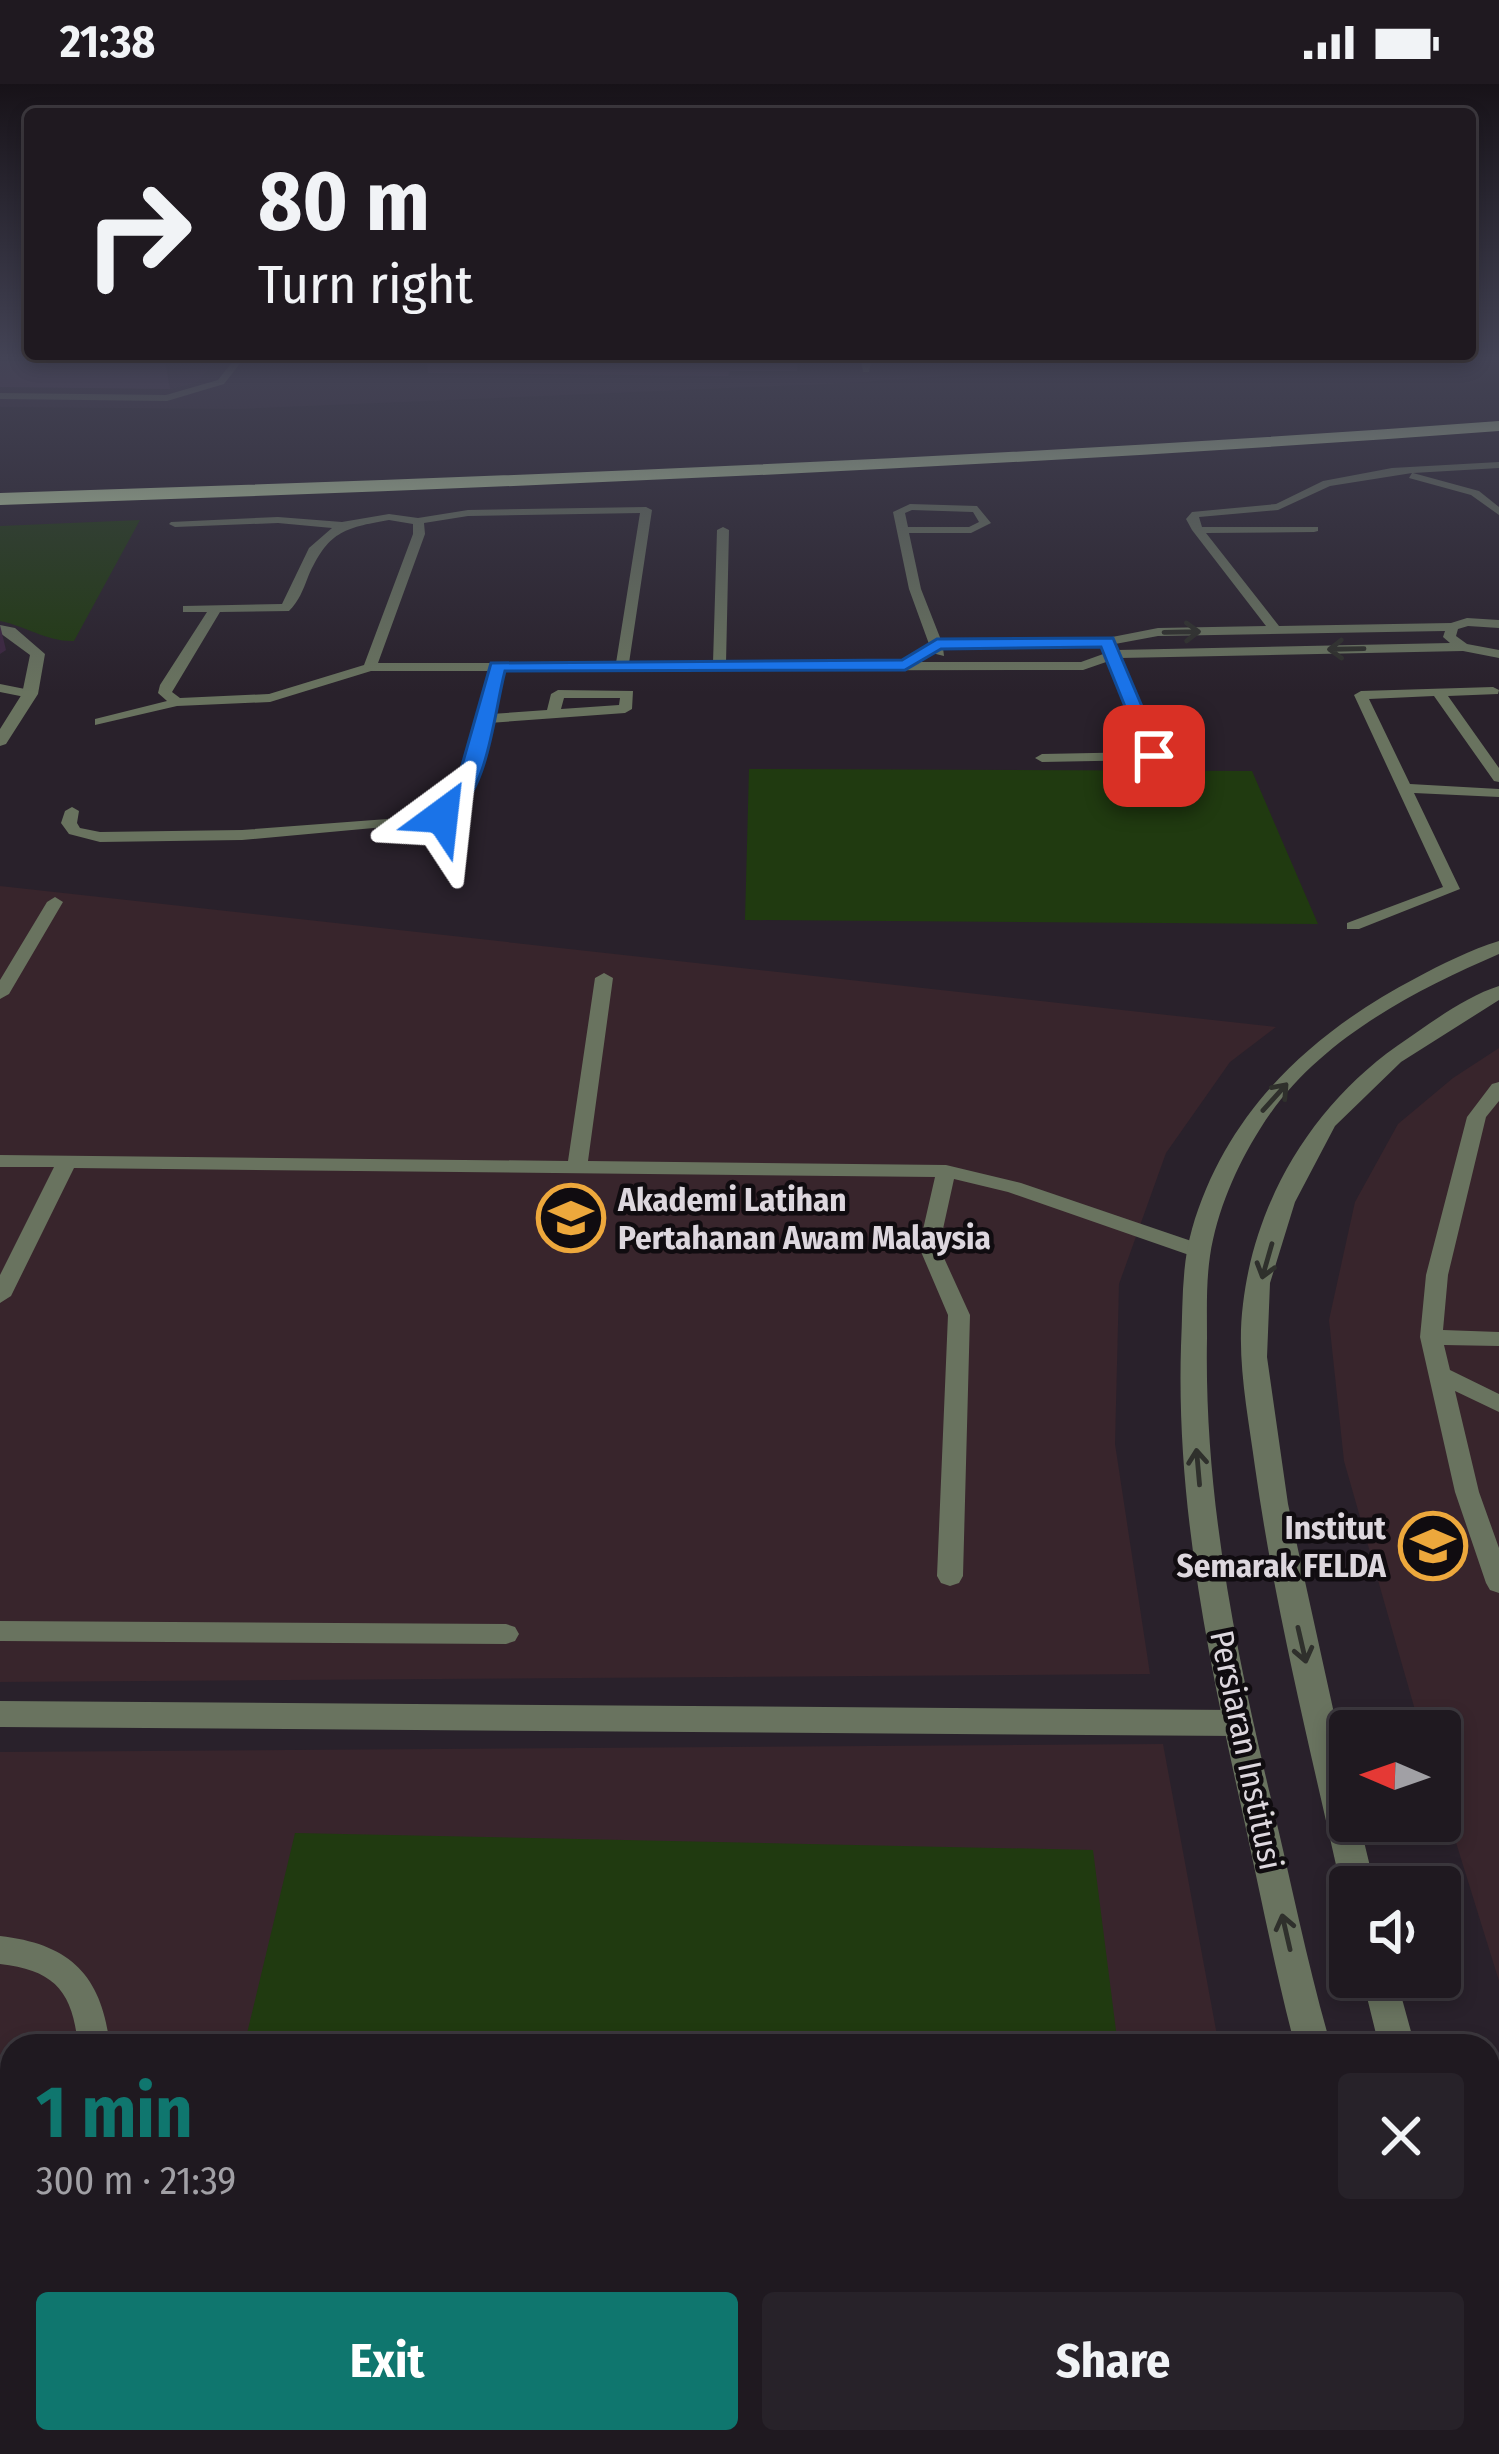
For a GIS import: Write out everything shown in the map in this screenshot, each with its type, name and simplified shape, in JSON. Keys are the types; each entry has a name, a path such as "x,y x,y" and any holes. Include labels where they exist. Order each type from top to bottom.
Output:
{"highway":[{"path":"0,480 299,472"},
{"path":"0,499 770,472"}],"street":[{"path":"0,629 36,650 30,694 0,741"},
{"name":"Persiaran Institusi","path":"1310,2034 1238,1723 1204,1522 1190,1384 1199,1251 1216,1194 1257,1117 1310,1059 1374,1010 1442,971 1499,947"},
{"path":"1353,1866 1280,1552 1258,1391 1255,1303 1280,1215 1310,1146 1363,1082 1433,1031 1499,992"},
{"path":"0,1714 1238,1723"},
{"path":"1384,1998 1394,2034"}],"lane":[{"path":"1275,630 1192,519 1206,510 1278,507 1328,484 1389,472"},
{"path":"1395,472 1458,485 1499,512"},
{"path":"903,530 971,530 985,523 977,509 910,507 899,512 915,589 943,668"},
{"path":"1278,507 1281,530"},
{"path":"175,524 278,520 342,525 468,513 646,510 622,666"},
{"path":"370,667 419,534 418,520"},
{"path":"187,610 285,608 315,548 342,525"},
{"path":"719,666 723,530"},
{"path":"1198,530 1314,530"},
{"path":"177,702 165,693 166,685 214,610"},
{"path":"100,722 177,702 270,698 370,667 1083,667 1111,648 1158,632 1499,624"},
{"path":"1452,627 1449,637 1470,649 1496,695"},
{"path":"905,665 937,644 1470,649 1499,654"},
{"path":"1111,648 1154,756 1162,790"},
{"path":"71,811 69,823 74,831 100,837 242,835 428,819 457,805 497,666"},
{"path":"0,688 30,694"},
{"path":"1438,692 1499,778"},
{"path":"483,719 625,709 628,694 559,694 553,714"},
{"path":"1353,926 1452,890 1361,695 1496,695"},
{"path":"1042,758 1154,756"},
{"path":"1407,788 1499,793"},
{"path":"0,994 55,902"},
{"path":"577,1167 604,978"},
{"path":"1499,1088 1436,1274 1431,1337 1467,1492 1499,1583"},
{"path":"0,1161 946,1171 1014,1187 1199,1251"},
{"path":"0,1296 68,1162"},
{"path":"946,1171 929,1246 959,1315 950,1576"},
{"path":"1431,1337 1499,1339"},
{"path":"1437,1372 1499,1403"},
{"path":"0,1631 506,1634"},
{"path":"0,1950 20,1951 54,1964 76,1982 93,2015 94,2034"}],"shaded area":[{"name":"Akademi Latihan Pertahanan Awam Malaysia","path":"0,886 1276,1027 1230,1062 1166,1153 1119,1284 1115,1444 1150,1674 0,1682"},
{"name":"Institut Semarak FELDA","path":"1499,1048 1499,1981 1456,1842 1461,1842 1461,1710 1415,1710 1344,1461 1329,1320 1355,1202 1398,1124 1453,1078"},
{"path":"1163,1744 1217,2034 0,2034 0,1752"}],"green space":[{"path":"140,520 74,641 0,621 0,526"},
{"path":"749,769 1252,771 1318,924 745,920"},
{"path":"295,1833 1093,1850 1116,2034 247,2034"}],"place":[{"name":"Akademi Latihan Pertahanan Awam Malaysia","path":"571,1218"},
{"name":"Institut Semarak FELDA","path":"1433,1546"}],"route":[{"path":"442,816 457,805 465,790 497,666 905,665 937,644 1108,642 1154,756"}]}
